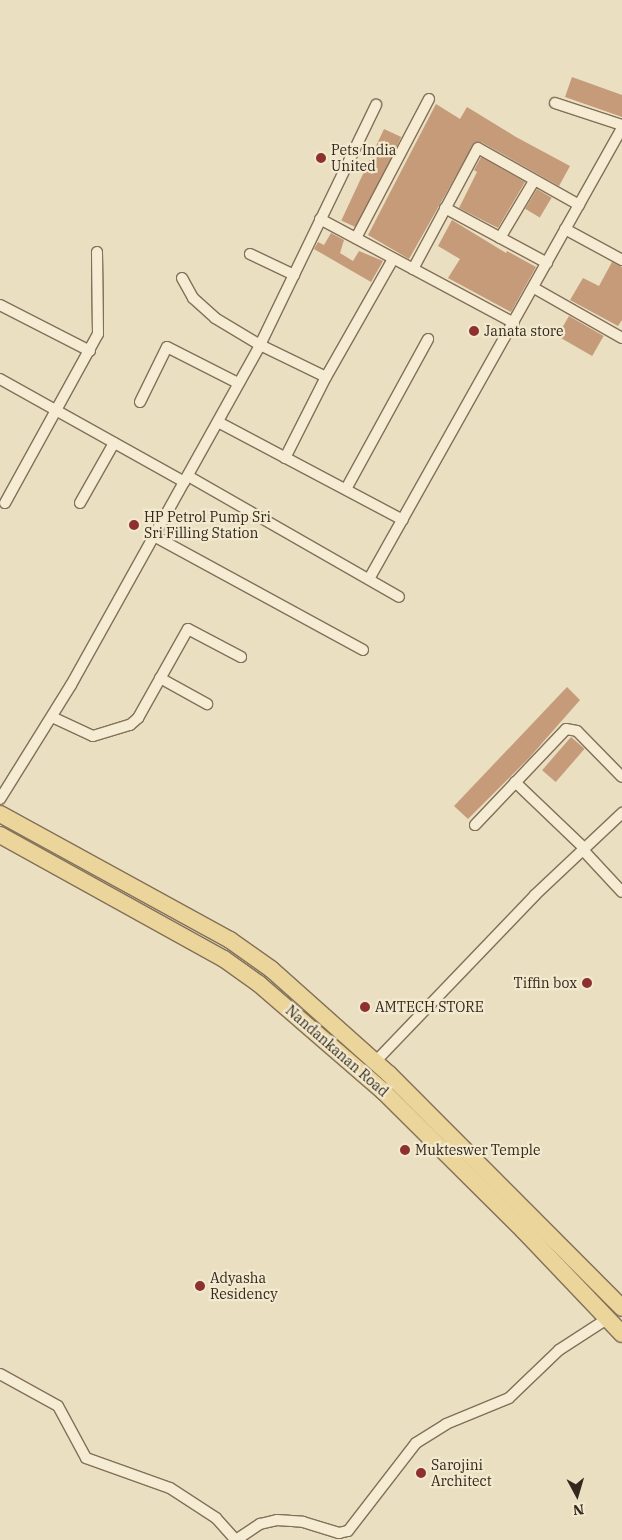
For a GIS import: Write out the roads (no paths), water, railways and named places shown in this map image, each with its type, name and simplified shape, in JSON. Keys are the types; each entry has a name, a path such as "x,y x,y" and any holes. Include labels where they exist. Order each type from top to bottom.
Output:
{"main road":[{"name":"Nandankanan Road","path":"0,814 230,940 271,969 375,1062 622,1308"},
{"path":"20,848 30,831"},
{"name":"Nandankanan Road","path":"0,835 20,848 216,955 259,984 383,1091 622,1334"}],"street":[{"path":"356,238 429,99"},
{"path":"369,579 534,288 622,126 556,103"},
{"path":"0,799 52,717 260,345 376,105"},
{"path":"413,269 444,208 478,148 578,205"},
{"path":"500,238 534,181"},
{"path":"444,208 547,263"},
{"path":"320,219 514,323"},
{"path":"565,229 622,260"},
{"path":"5,503 98,334 97,252"},
{"path":"250,254 294,274"},
{"path":"284,458 326,377 393,259"},
{"path":"182,278 192,298 201,307 260,345 326,377"},
{"path":"534,288 622,338"},
{"path":"0,305 90,351"},
{"path":"346,490 428,339"},
{"path":"140,402 167,347 238,383"},
{"path":"0,380 114,443 186,479 399,597"},
{"path":"218,422 403,520"},
{"path":"80,503 114,443"},
{"path":"154,536 363,650"},
{"path":"52,717 88,735 98,736 134,722 188,629 241,657"},
{"path":"160,678 207,704"},
{"path":"475,825 561,732 572,729 622,776"},
{"path":"515,782 583,849 622,892"},
{"path":"375,1062 517,913 622,813"},
{"path":"0,1374 58,1406 86,1458 170,1488 216,1518 236,1540 260,1524 277,1520 303,1522 339,1534 348,1531 416,1443 446,1424 509,1398 559,1350 608,1319"}],"place":[{"name":"Pets India United","path":"321,158"},
{"name":"Janata store","path":"474,331"},
{"name":"HP Petrol Pump Sri Sri Filling Station","path":"134,525"},
{"name":"Tiffin box","path":"587,983"},
{"name":"AMTECH STORE","path":"365,1007"},
{"name":"Mukteswer Temple","path":"405,1150"},
{"name":"Adyasha Residency","path":"200,1286"},
{"name":"Sarojini Architect","path":"421,1473"}]}
